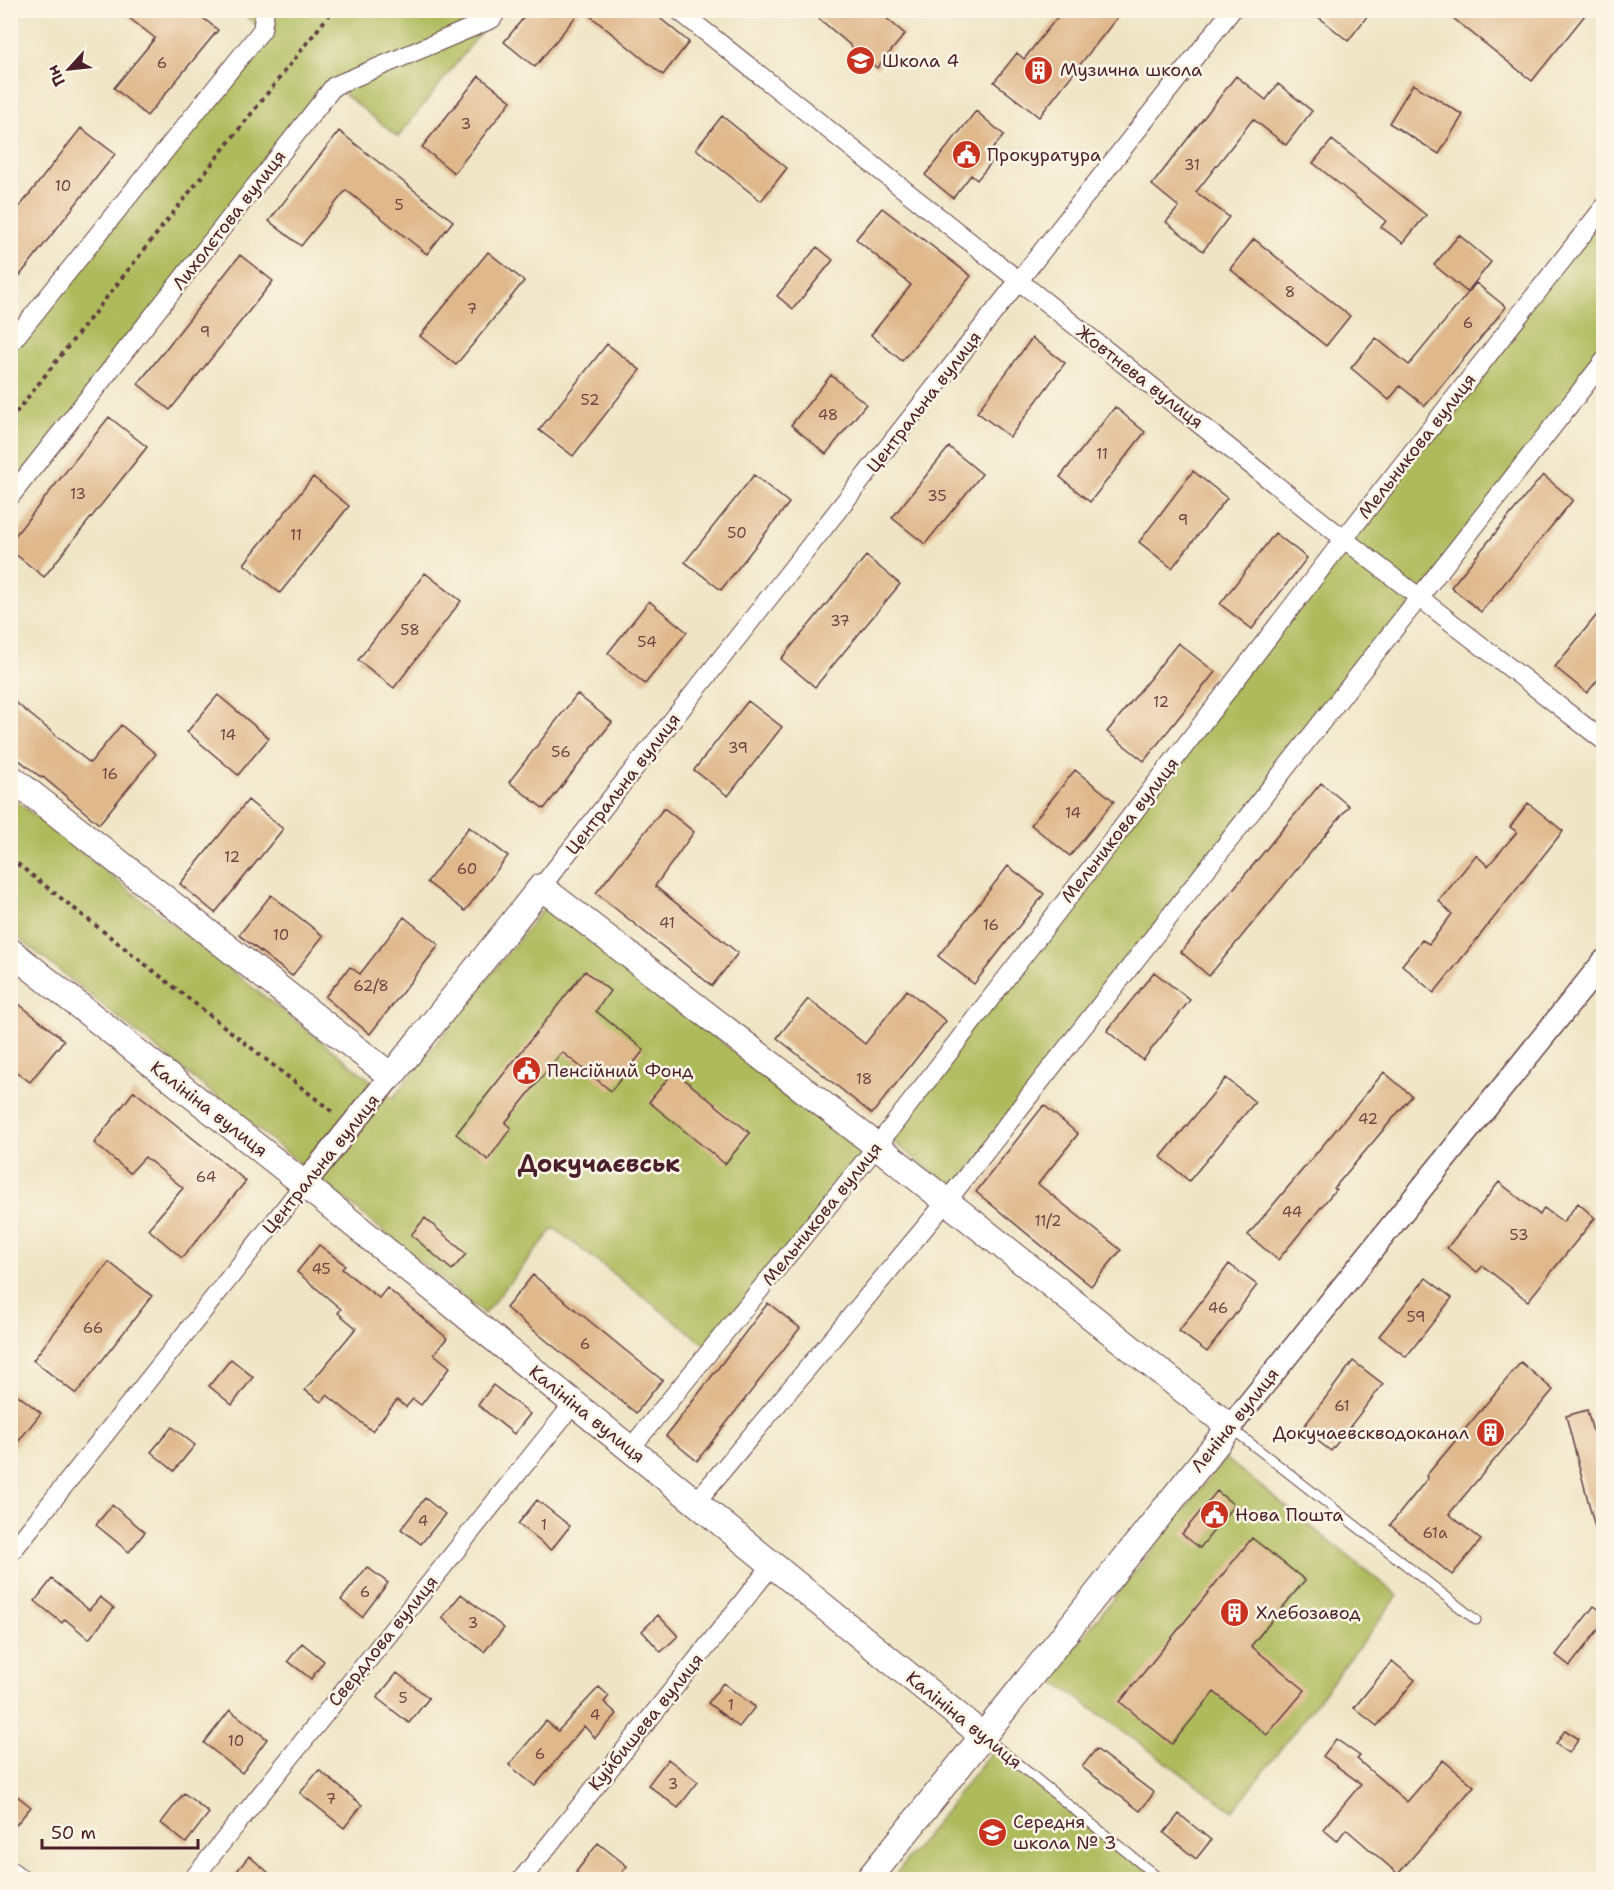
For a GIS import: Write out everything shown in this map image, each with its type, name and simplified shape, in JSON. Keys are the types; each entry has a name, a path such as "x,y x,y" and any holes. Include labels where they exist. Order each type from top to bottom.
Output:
{"main road":[{"path":"10,777 391,1076"},
{"name":"Центральна вулиця","path":"391,1076 542,887"},
{"path":"542,887 877,1146 1230,1427"},
{"name":"Калініна вулиця","path":"10,951 304,1184 982,1735"},
{"name":"Леніна вулиця","path":"868,1880 1230,1427"}],"street":[{"path":"10,344 262,30 265,10"},
{"name":"Лихолєтова вулиця","path":"10,497 334,86 492,19 498,10"},
{"name":"Жовтнева вулиця","path":"678,10 1344,539 1604,741"},
{"name":"Центральна вулиця","path":"542,887 1232,10"},
{"name":"Мельникова вулиця","path":"630,1449 877,1146 1344,539 1604,207"},
{"path":"696,1502 947,1201 1604,361"},
{"name":"Леніна вулиця","path":"1230,1427 1604,961"},
{"name":"Центральна вулиця","path":"10,1554 391,1076"},
{"name":"Свердлова вулиця","path":"192,1880 574,1403"},
{"name":"Куйбишева вулиця","path":"521,1880 772,1565"}],"lane":[{"path":"1230,1427 1476,1620"},
{"name":"Калініна вулиця","path":"982,1735 1161,1880"},
{"path":"10,1864 30,1880"}],"path":[{"path":"10,420 333,10"},
{"path":"10,858 351,1127"}],"green space":[{"path":"239,11 498,11 398,137 334,86 11,497 11,344 262,29"},
{"path":"1603,207 1603,361 955,1190 886,1136"},
{"path":"10,796 393,1098 546,905 869,1157 711,1349 554,1228 484,1314 325,1183 11,932"},
{"path":"1225,1458 1398,1596 1233,1811 1050,1678"},
{"path":"996,1746 1161,1880 891,1880"}],"building":[{"path":"119,10 193,10 218,30 147,116 114,88 155,38"},
{"path":"530,10 581,10 535,67 504,42"},
{"path":"583,10 650,10 689,42 663,75"},
{"path":"809,10 877,10 905,34 877,68"},
{"name":"Музична школа","path":"1063,10 1123,10 1039,117 994,82 1017,53 1024,59"},
{"path":"1310,10 1372,10 1348,41"},
{"path":"1443,10 1589,10 1532,81"},
{"path":"479,76 511,101 454,173 422,147"},
{"path":"1236,76 1266,100 1278,84 1312,111 1286,145 1253,119 1196,192 1229,217 1203,251 1166,222 1179,207 1152,185"},
{"path":"1413,84 1463,115 1439,154 1389,123"},
{"name":"Прокуратура","path":"976,111 1004,135 989,153 995,158 977,180 971,175 953,198 925,175"},
{"path":"722,116 787,168 761,201 696,149"},
{"path":"81,128 115,154 10,288 10,219"},
{"path":"339,131 453,221 427,254 346,190 301,246 269,221"},
{"path":"1332,140 1426,215 1403,243 1381,227 1386,221 1313,163"},
{"path":"882,208 971,276 902,361 871,335 911,285 856,239"},
{"path":"1459,235 1491,262 1467,292 1434,265"},
{"path":"1254,239 1350,316 1326,346 1230,269"},
{"path":"817,247 833,260 793,309 777,296"},
{"path":"488,252 524,281 456,365 420,336"},
{"path":"240,255 273,281 170,410 138,384"},
{"path":"1476,283 1506,307 1425,406 1400,386 1389,400 1351,368 1376,338 1409,365"},
{"path":"1032,338 1065,363 1010,437 977,412"},
{"path":"607,344 640,370 573,456 539,430"},
{"path":"831,375 866,404 826,454 791,425"},
{"path":"1115,407 1145,432 1090,502 1060,477"},
{"path":"109,417 147,447 44,577 10,550 10,542"},
{"path":"949,447 982,474 925,544 892,518"},
{"path":"1193,471 1227,498 1172,568 1139,542"},
{"path":"754,475 789,503 721,590 685,562"},
{"path":"1543,475 1573,500 1481,612 1451,587"},
{"path":"313,477 349,506 280,593 244,564"},
{"path":"1275,533 1307,558 1252,629 1220,604"},
{"path":"866,556 900,584 815,687 781,659"},
{"path":"425,573 461,601 394,688 358,660"},
{"path":"649,601 687,632 645,684 608,653"},
{"path":"1604,606 1604,672 1587,693 1555,667"},
{"path":"1178,643 1215,672 1144,761 1107,732"},
{"path":"577,694 612,722 544,809 509,782"},
{"path":"218,695 269,738 238,775 187,732"},
{"path":"10,698 90,763 121,725 156,754 99,824 43,777 10,753"},
{"path":"748,701 782,727 728,796 694,770"},
{"path":"1075,770 1114,801 1070,856 1031,825"},
{"path":"1321,783 1349,806 1209,976 1181,952"},
{"path":"248,800 283,829 215,913 180,884"},
{"path":"1528,803 1563,831 1434,993 1402,965 1422,940 1429,944 1452,914 1439,901 1476,855 1488,866 1517,832 1510,827"},
{"path":"664,808 694,832 655,886 738,953 712,986 596,893"},
{"path":"469,827 508,856 465,911 427,882"},
{"path":"1008,866 1044,894 974,984 938,956"},
{"path":"271,895 323,936 292,976 239,935"},
{"path":"404,917 439,945 370,1034 325,997 350,967 360,974"},
{"name":"Пенсійний Фонд","path":"585,971 610,991 596,1011 644,1050 611,1091 562,1052 505,1123 511,1128 488,1160 456,1134"},
{"path":"1154,972 1190,1000 1143,1060 1107,1031"},
{"path":"907,990 946,1021 872,1114 777,1038 808,999 865,1044"},
{"path":"10,997 64,1040 30,1082 10,1067"},
{"path":"674,1071 750,1133 725,1164 649,1102"},
{"path":"1384,1072 1412,1096 1334,1188 1336,1189 1278,1260 1248,1235"},
{"path":"1226,1078 1255,1102 1189,1181 1161,1157"},
{"path":"134,1091 246,1181 182,1258 148,1229 183,1188 145,1157 130,1173 94,1143"},
{"path":"1044,1105 1078,1134 1038,1184 1121,1250 1091,1286 976,1192"},
{"path":"1499,1182 1540,1215 1544,1208 1563,1222 1578,1203 1595,1218 1528,1301 1483,1266 1477,1272 1447,1248"},
{"path":"425,1218 466,1254 452,1270 411,1235"},
{"path":"319,1245 345,1265 342,1269 379,1298 387,1288 447,1338 434,1354 450,1367 421,1405 413,1399 406,1407 397,1400 372,1431 327,1395 321,1402 305,1390 356,1328 338,1313 341,1309 297,1272"},
{"path":"109,1262 152,1296 76,1394 33,1360"},
{"path":"1229,1264 1257,1285 1207,1352 1179,1331"},
{"path":"533,1275 662,1380 636,1413 506,1308"},
{"path":"1426,1278 1452,1298 1406,1357 1379,1336"},
{"path":"768,1303 800,1328 697,1461 666,1436"},
{"path":"231,1359 253,1377 232,1405 209,1386"},
{"path":"1353,1361 1383,1384 1331,1451 1302,1429"},
{"path":"1521,1362 1553,1390 1449,1514 1481,1540 1452,1575 1390,1525 1428,1478 1426,1476"},
{"path":"493,1385 530,1414 514,1434 478,1405"},
{"path":"10,1389 41,1413 10,1452"},
{"path":"1587,1410 1604,1473 1604,1538 1598,1539 1566,1416"},
{"path":"172,1427 195,1445 174,1471 151,1452"},
{"path":"1217,1491 1234,1505 1200,1548 1182,1534"},
{"path":"425,1498 445,1514 421,1544 401,1529"},
{"path":"537,1500 570,1526 551,1550 518,1524"},
{"path":"112,1505 145,1532 129,1552 96,1525"},
{"name":"Хлебозавод","path":"1252,1538 1305,1580 1251,1646 1305,1690 1267,1735 1214,1692 1172,1744 1120,1702"},
{"path":"367,1567 388,1583 362,1617 341,1600"},
{"path":"52,1579 89,1610 100,1597 114,1608 89,1639 65,1619 62,1623 35,1601"},
{"path":"461,1594 504,1628 484,1652 442,1618"},
{"path":"1594,1606 1604,1613 1604,1622 1570,1666 1556,1655"},
{"path":"658,1615 678,1636 661,1652 642,1631"},
{"path":"302,1643 324,1661 311,1679 288,1661"},
{"path":"1392,1661 1415,1680 1377,1726 1354,1708"},
{"path":"397,1673 429,1698 409,1723 377,1698"},
{"path":"723,1683 755,1707 739,1727 708,1703"},
{"path":"599,1687 609,1696 604,1702 617,1714 595,1738 584,1726 535,1786 509,1765 546,1721 558,1731"},
{"path":"230,1710 267,1739 242,1773 204,1743"},
{"path":"1565,1730 1579,1739 1569,1753 1556,1744"},
{"path":"1336,1739 1360,1756 1357,1759 1407,1802 1443,1760 1474,1786 1398,1874 1346,1829 1337,1841 1323,1829 1361,1784 1323,1756"},
{"path":"1096,1749 1154,1793 1140,1811 1082,1767"},
{"path":"668,1759 698,1782 678,1808 648,1785"},
{"path":"319,1770 362,1805 344,1828 300,1793"},
{"path":"10,1790 31,1807 10,1832"},
{"path":"184,1793 209,1813 186,1843 161,1823"},
{"path":"1179,1814 1211,1840 1196,1859 1164,1833"},
{"path":"598,1843 627,1866 616,1880 585,1880 576,1872"},
{"path":"249,1856 277,1880 230,1880"}],"place":[{"name":"Школа 4","path":"861,61"},
{"name":"Музична школа","path":"1039,70"},
{"name":"Прокуратура","path":"966,155"},
{"name":"Пенсійний Фонд","path":"526,1071"},
{"name":"Докучаевскводоканал","path":"1490,1433"},
{"name":"Нова Пошта","path":"1214,1515"},
{"name":"Хлебозавод","path":"1235,1613"},
{"name":"Середня школа № 3","path":"992,1832"}],"district":[{"name":"Докучаєвськ","path":"599,1164"}]}
